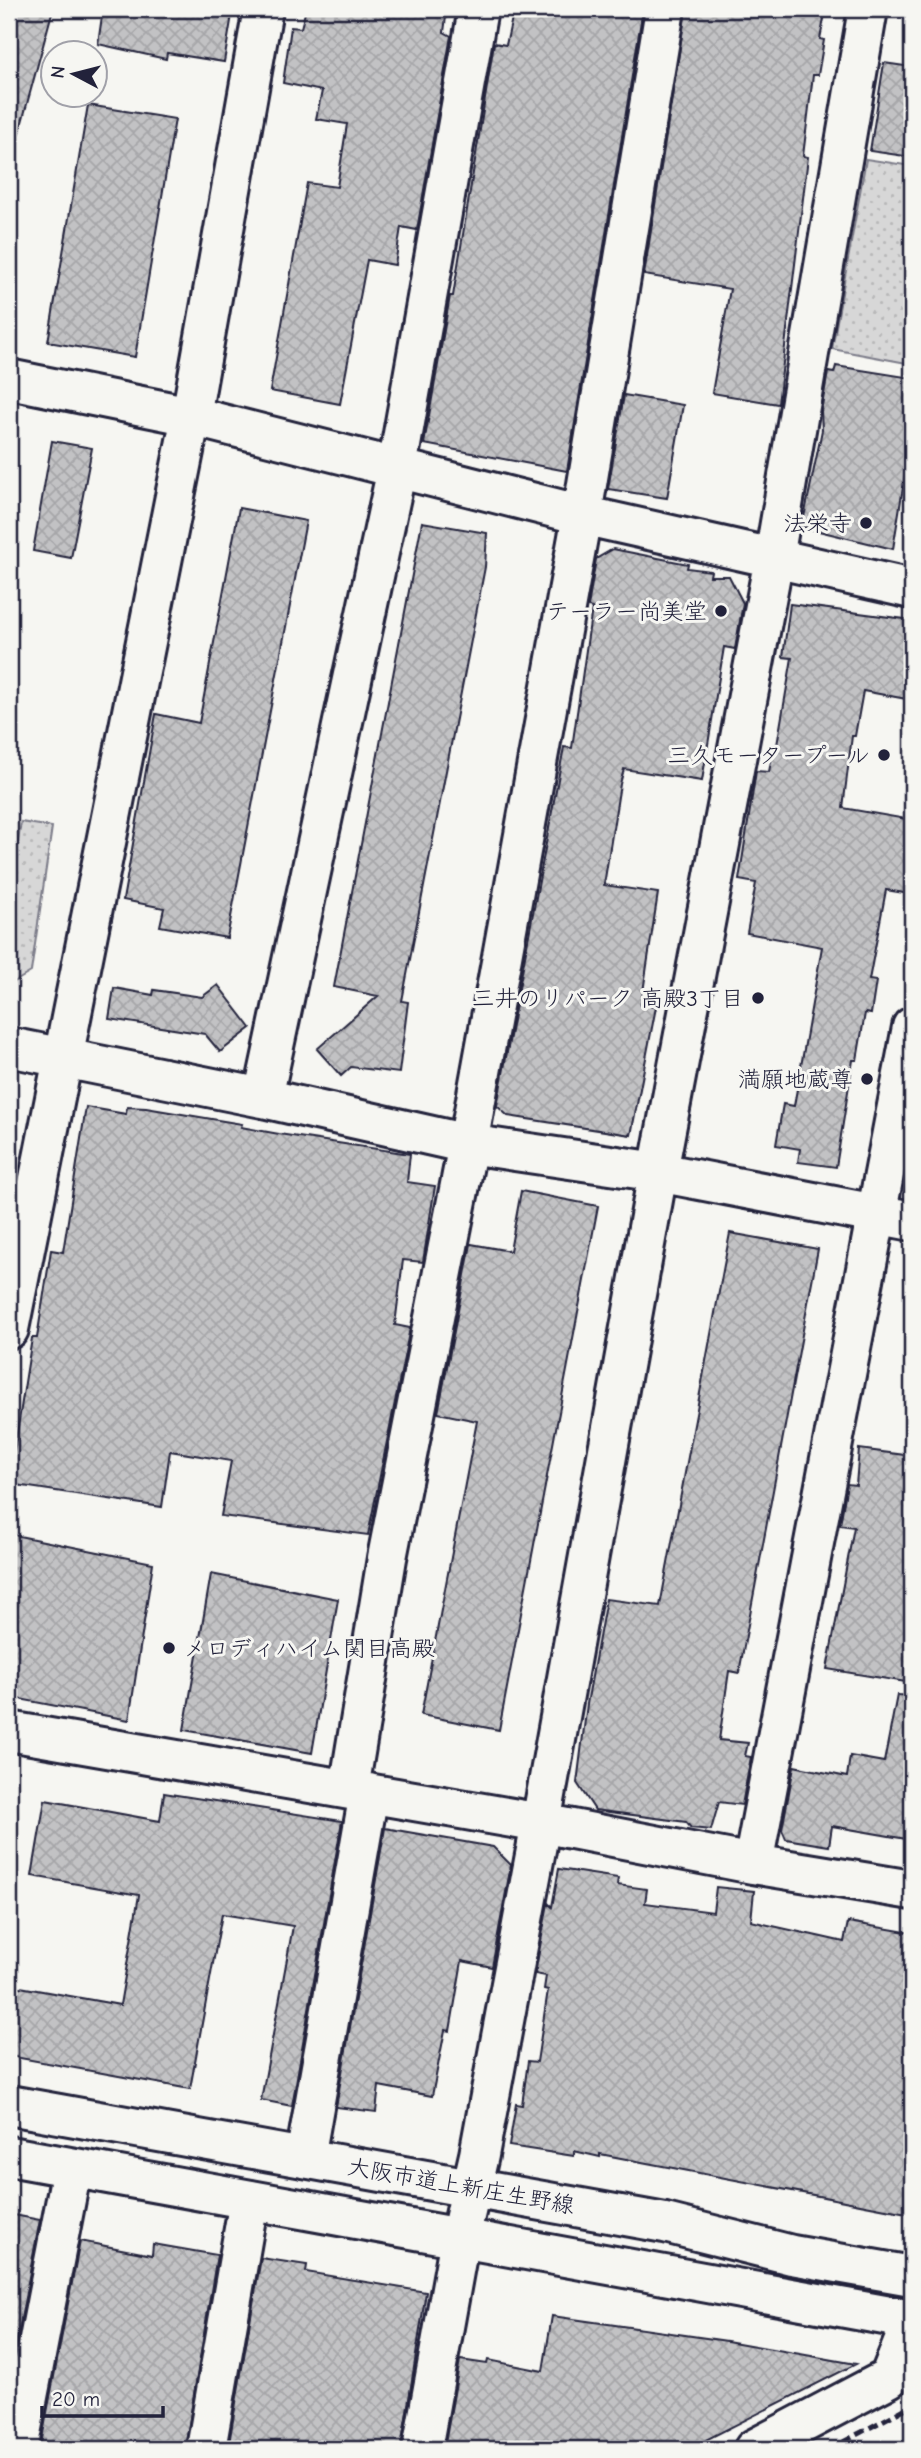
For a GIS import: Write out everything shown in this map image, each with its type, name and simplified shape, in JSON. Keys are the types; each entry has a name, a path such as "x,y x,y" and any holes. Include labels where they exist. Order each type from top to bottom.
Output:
{"street":[{"path":"9,1329 191,416 263,9"},
{"path":"263,1098 397,468 478,9"},
{"path":"305,2158 359,1791 387,1558 468,1144 582,515 665,9"},
{"path":"422,2449 541,1823 658,1172 774,558 868,9"},
{"path":"9,379 191,416 582,515 912,589"},
{"path":"753,1864 895,1219 912,1027"},
{"path":"9,1047 263,1098 468,1144 658,1172 895,1219"},
{"path":"9,1731 912,1890"},
{"name":"大阪市道上新庄生野線","path":"9,2105 665,2223 792,2255 912,2276"},
{"path":"9,2156 912,2321 889,2378 754,2449"},
{"path":"18,2449 72,2168"},
{"path":"206,2449 249,2200"}],"shaded area":[{"path":"866,159 912,166 912,364 832,349"},
{"path":"21,822 52,827 31,972 9,985 9,846 17,847"}],"building":[{"path":"13,9 53,9 45,38 38,38 38,64 19,133 9,131 9,26"},
{"path":"103,9 233,9 224,62 167,53 166,59 108,46 108,38 99,38"},
{"path":"306,9 447,9 444,32 451,36 417,230 401,227 395,265 367,260 340,404 270,391 307,183 337,187 347,124 316,119 322,91 283,83 291,27 301,28"},
{"path":"514,9 643,9 567,471 424,444 450,296 453,296 494,43 506,45"},
{"path":"686,9 826,9 820,39 824,40 818,75 813,75 803,156 808,157 778,404 712,393 730,289 644,275"},
{"path":"884,63 912,67 912,157 870,151"},
{"path":"87,108 107,108 175,119 135,357 48,342"},
{"path":"836,366 912,378 912,432 893,549 802,527 822,430 821,411 828,372 834,373"},
{"path":"624,395 683,405 667,498 608,489"},
{"path":"52,441 92,448 71,558 33,551"},
{"path":"239,508 306,521 227,938 160,926 164,908 123,900 156,714 199,723"},
{"path":"422,522 487,533 485,567 402,1001 408,1002 399,1073 351,1067 341,1076 317,1049 378,996 334,987"},
{"path":"613,549 688,564 687,568 711,571 710,576 729,576 743,603 735,649 724,647 702,781 624,769 620,784 604,885 658,893 641,1005 656,1007 631,1135 508,1116 497,1106 564,747 572,748 592,608 588,607 596,559"},
{"path":"790,604 912,620 912,700 863,691 855,736 852,736 843,808 912,820 912,876 910,894 886,890 869,980 876,981 871,1014 865,1013 857,1060 853,1060 836,1167 798,1162 800,1149 776,1145 783,1104 794,1106 822,947 747,933 756,883 739,880 756,771 769,772 773,750 776,751 792,658 783,657"},
{"path":"218,985 251,1028 220,1052 205,1034 109,1019 114,988 153,995 154,990 202,997"},
{"path":"86,1107 126,1114 127,1107 146,1108 242,1124 241,1127 279,1134 410,1154 407,1182 435,1186 423,1262 403,1260 395,1325 410,1328 368,1535 221,1516 231,1461 170,1451 162,1507 9,1484 32,1338 37,1338 51,1250 63,1252"},
{"path":"521,1191 598,1206 499,1730 421,1715 477,1421 438,1413 471,1244 510,1251"},
{"path":"730,1233 818,1249 739,1673 729,1671 719,1740 748,1743 745,1756 751,1757 742,1805 719,1802 711,1830 691,1828 686,1822 595,1810 577,1783 587,1704 606,1599 660,1606"},
{"path":"859,1449 912,1456 912,1683 827,1669 854,1527 840,1525 847,1484 856,1485"},
{"path":"9,1534 153,1563 129,1720 9,1697"},
{"path":"211,1574 338,1599 312,1753 184,1730"},
{"path":"897,1695 912,1696 912,1840 832,1826 829,1846 786,1839 782,1830 794,1766 847,1777 850,1756 884,1762"},
{"path":"164,1793 342,1821 292,2106 261,2100 293,1926 222,1914 190,2089 9,2056 9,1985 120,2005 139,1895 32,1876 45,1800 160,1821"},
{"path":"385,1828 493,1847 511,1865 492,1967 462,1961 450,2031 445,2030 432,2096 379,2086 376,2112 336,2107"},
{"path":"559,1869 618,1878 617,1885 647,1889 645,1903 713,1912 716,1887 754,1891 751,1921 844,1942 848,1922 912,1933 912,2214 600,2154 600,2157 574,2151 574,2156 509,2146 516,2104 522,2105 528,2061 537,2062 548,1990 544,1989 546,1976 535,1974 548,1903 552,1907"},
{"path":"9,2214 40,2220 9,2381"},
{"path":"80,2241 152,2255 153,2244 217,2255 185,2449 40,2449"},
{"path":"261,2258 307,2265 306,2272 426,2292 401,2449 228,2449"},
{"path":"552,2316 727,2341 856,2364 688,2449 444,2449 460,2360 487,2364 488,2360 543,2371"}],"railway":[{"path":"830,2449 912,2405"}],"place":[{"name":"法栄寺","path":"866,523"},
{"name":"テーラー尚美堂","path":"721,611"},
{"name":"三久モータープール","path":"884,755"},
{"name":"三井のリパーク 高殿3丁目","path":"758,998"},
{"name":"満願地蔵尊","path":"867,1079"},
{"name":"メロディハイム関目高殿","path":"169,1648"}]}
